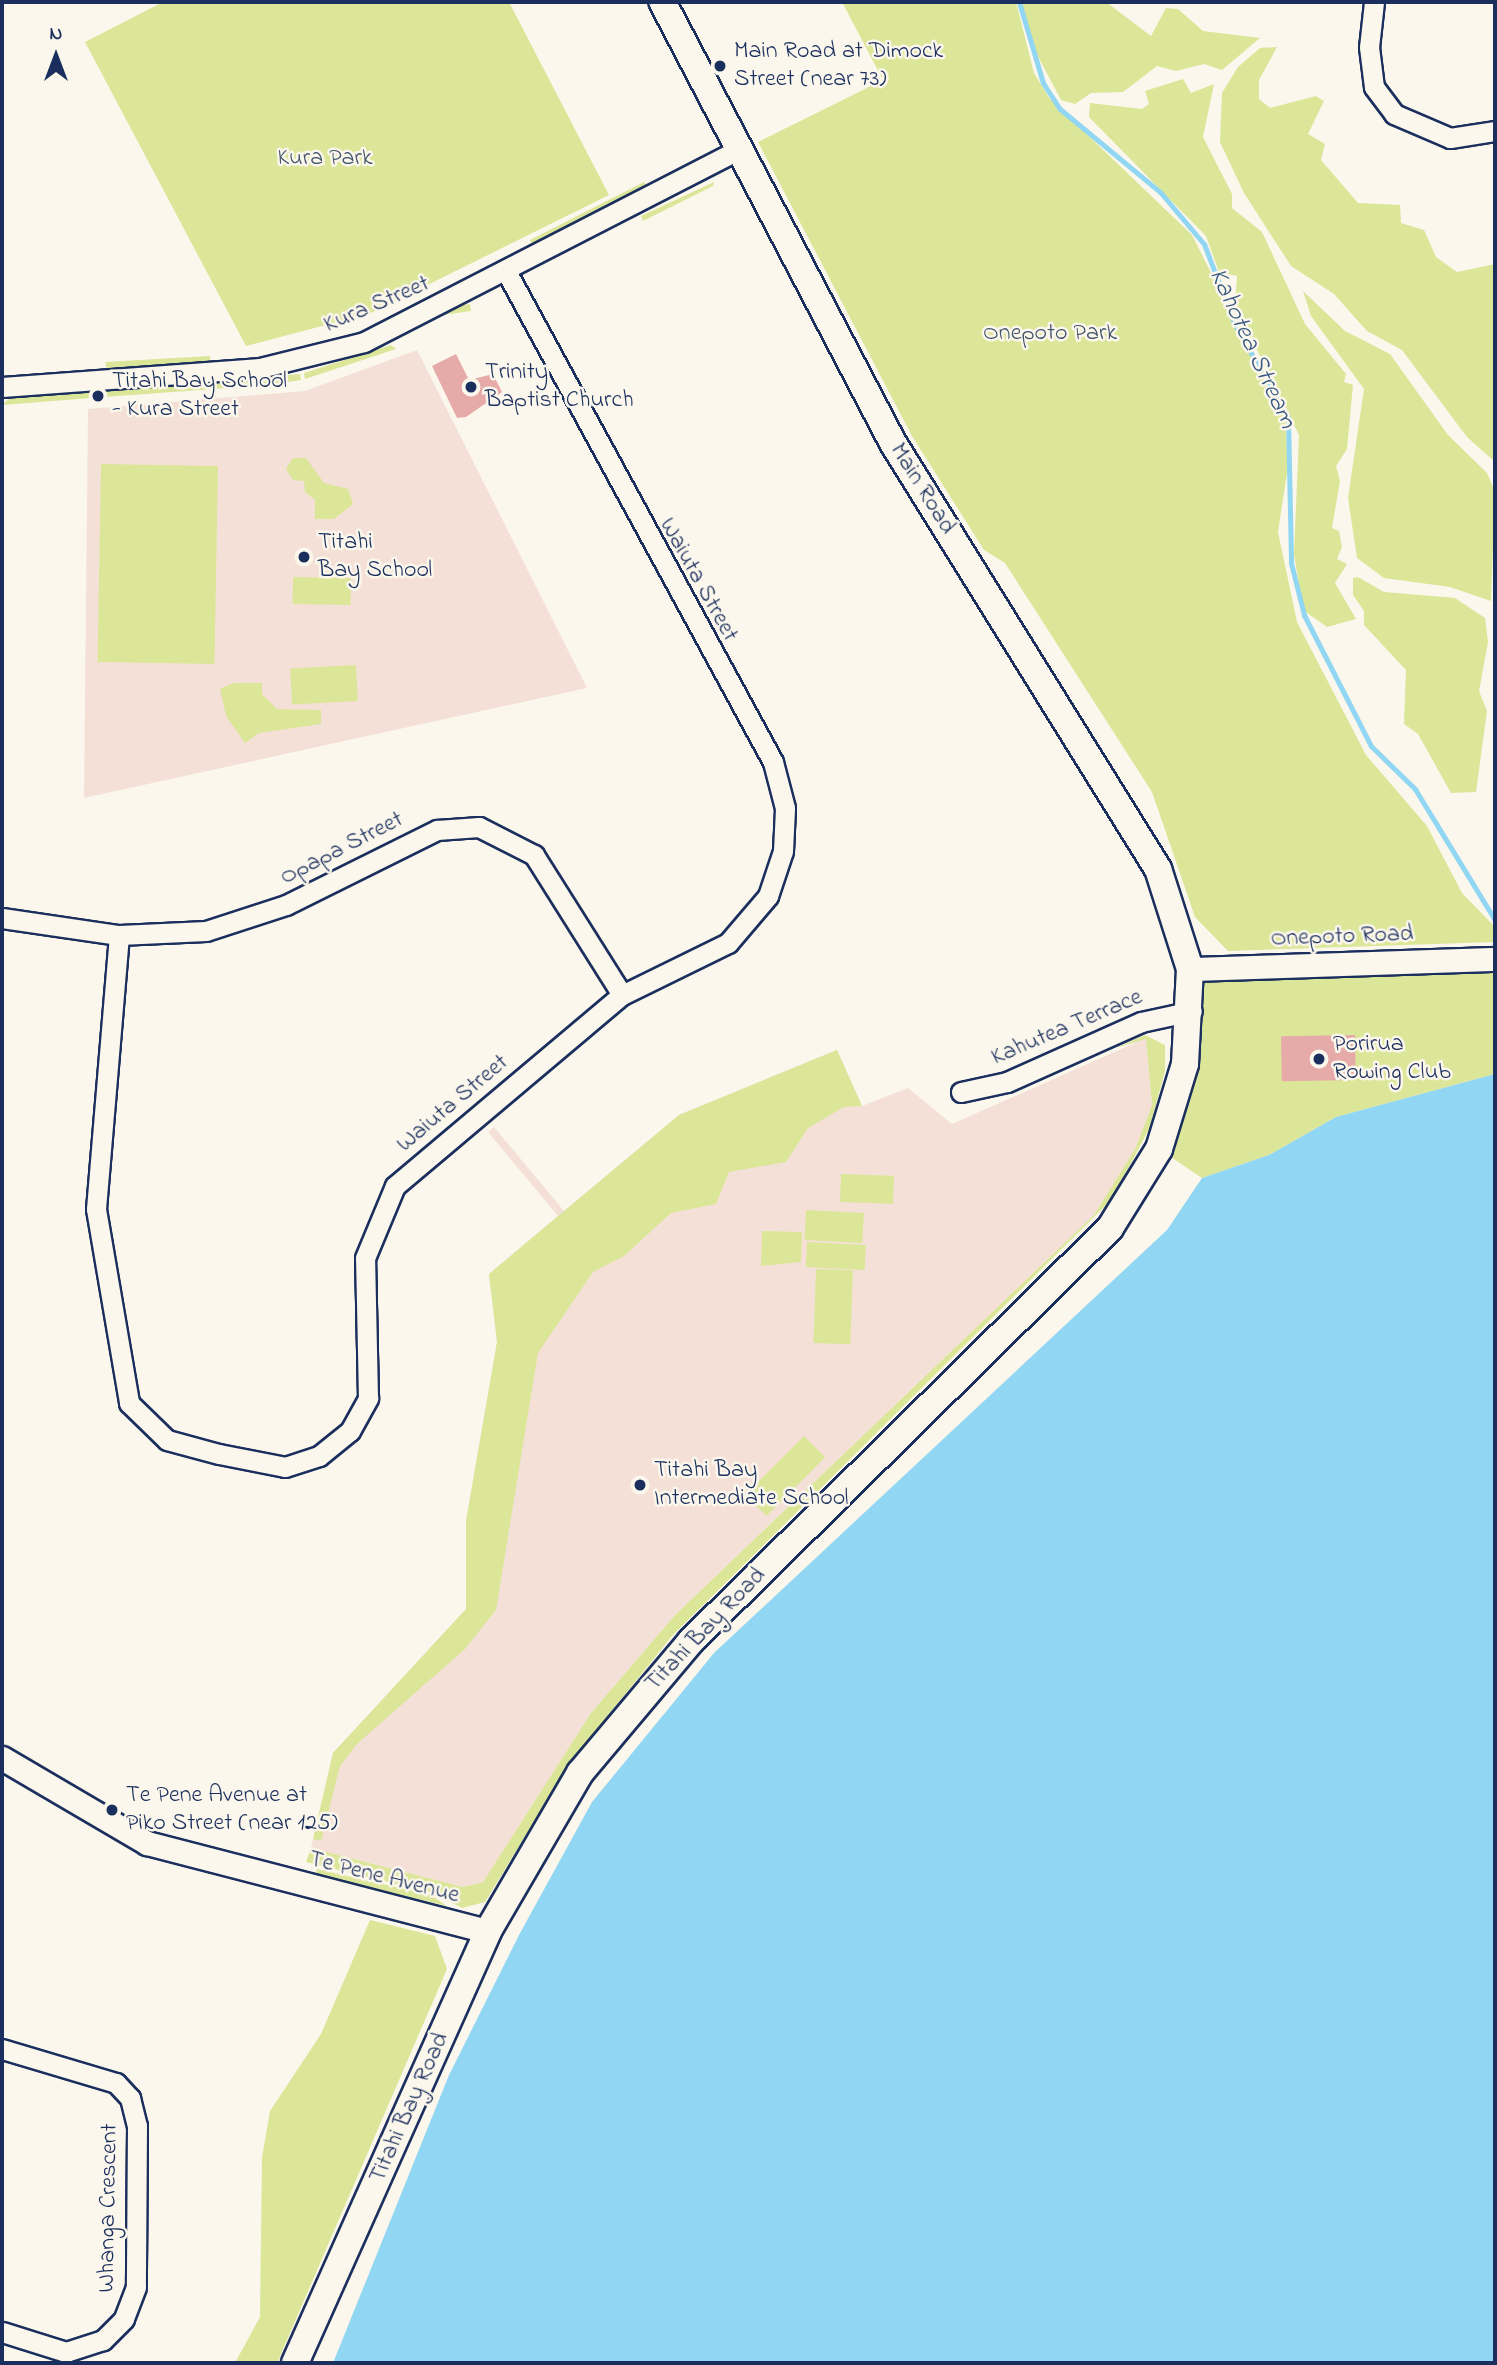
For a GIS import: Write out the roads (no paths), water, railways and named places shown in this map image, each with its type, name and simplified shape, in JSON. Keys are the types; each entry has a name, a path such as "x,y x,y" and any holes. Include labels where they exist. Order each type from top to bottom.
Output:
{"main road":[{"name":"Main Road","path":"662,2 737,150 893,443 1138,831 1168,894 1190,969"},
{"name":"Titahi Bay Road","path":"295,2363 488,1931 580,1773 683,1650 1110,1228 1159,1149 1185,1064 1192,1011 1190,969"}],"street":[{"path":"1374,2 1369,47 1374,87 1394,114 1450,138 1495,131"},
{"name":"Kura Street","path":"2,387 300,362 383,334 737,150"},
{"name":"Waiuta Street","path":"119,935 96,1209 122,1381 137,1417 167,1440 259,1464 285,1467 319,1455 350,1431 368,1398 365,1258 382,1206 395,1186 622,995 709,954 742,930 777,872 785,808 773,762 506,271"},
{"name":"Opapa Street","path":"2,918 119,935 180,934 257,917 437,830 478,827 534,855 622,995"},
{"name":"Onepoto Road","path":"1190,969 1495,958"},
{"name":"Kahutea Terrace","path":"961,1092 1007,1083 1141,1022 1192,1011"},
{"name":"Te Pene Avenue","path":"2,1758 147,1843 488,1931"},
{"name":"Whanga Crescent","path":"2,2049 116,2083 130,2098 137,2126 136,2287 124,2319 93,2346 66,2352 2,2332"}],"water":[{"path":"1495,1074 1495,2363 333,2363 449,2075 519,1935 592,1802 714,1653 1167,1230 1202,1178 1269,1155 1336,1117"}],"waterway":[{"name":"Kahotea Stream","path":"1019,2 1043,83 1060,109 1161,193 1204,244 1235,325 1288,417 1291,563 1304,615 1371,746 1415,789 1495,920"}],"place":[{"name":"Main Road at Dimock Street (near 73)","path":"720,66"},
{"name":"Trinity Baptist Church","path":"471,387"},
{"name":"Titahi Bay School - Kura Street","path":"98,396"},
{"name":"Titahi Bay School","path":"304,557"},
{"name":"Porirua Rowing Club","path":"1319,1059"},
{"name":"Titahi Bay Intermediate School","path":"640,1485"},
{"name":"Te Pene Avenue at Piko Street (near 125)","path":"112,1810"}],"park label":[{"name":"Kura Park","path":"325,159"},
{"name":"Onepoto Park","path":"1050,334"}]}
